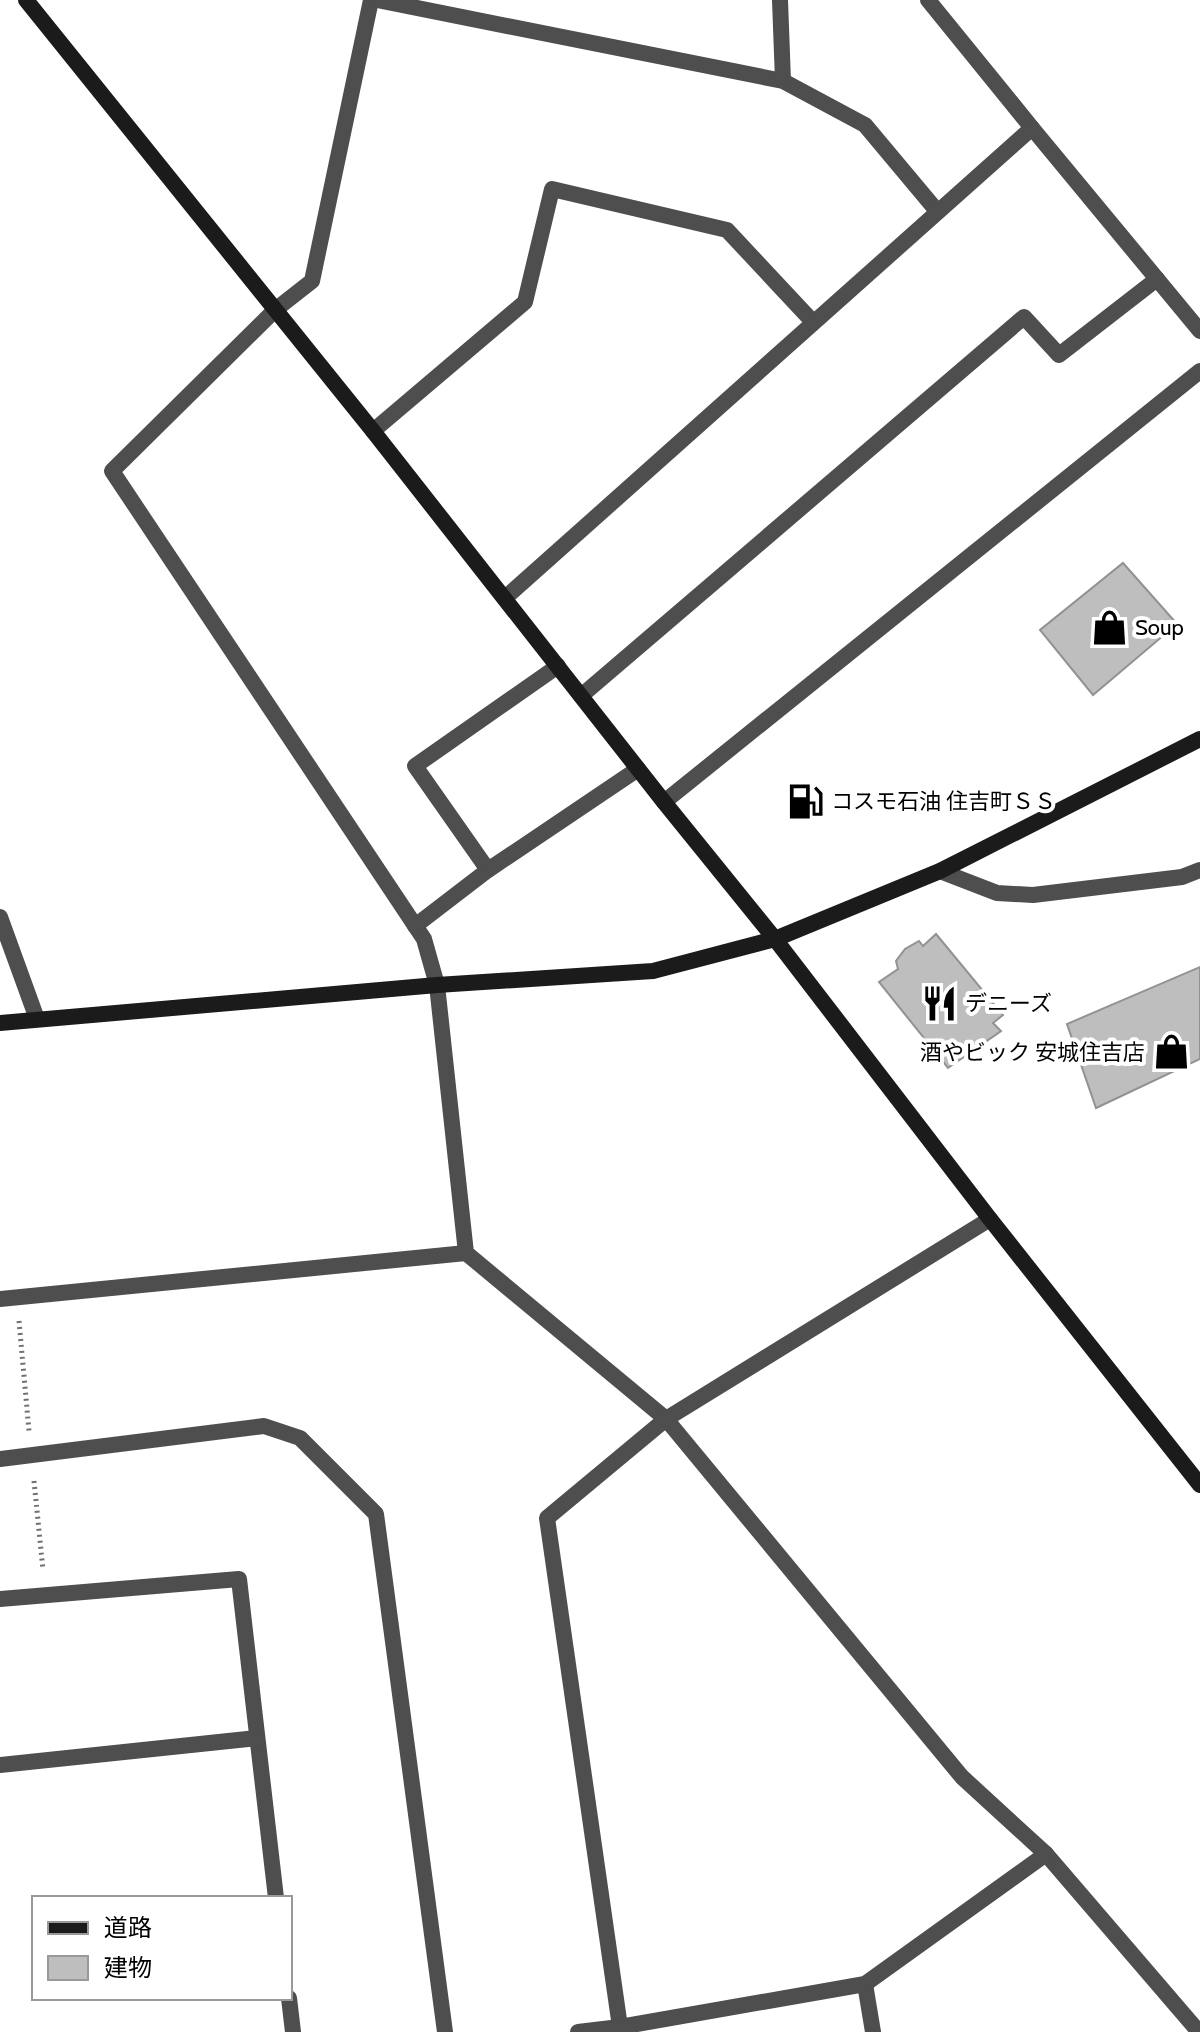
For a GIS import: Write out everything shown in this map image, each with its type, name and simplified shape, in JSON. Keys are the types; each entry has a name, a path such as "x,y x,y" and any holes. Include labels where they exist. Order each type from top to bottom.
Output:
{"street":[{"path":"26,0 373,431 775,939 1200,1485"},
{"path":"371,0 312,281 275,310 112,471 424,939 437,985 466,1253 666,1419 962,1777 1046,1854 1199,2032"},
{"path":"377,0 783,81 865,125 937,211"},
{"path":"780,0 783,81"},
{"path":"928,0 1200,331"},
{"path":"505,598 1032,128"},
{"path":"373,431 525,302 552,189 727,230 813,322"},
{"path":"581,696 1024,317 1059,355 1157,279"},
{"path":"664,802 1200,371"},
{"path":"488,870 415,766 558,666"},
{"path":"0,1023 437,985 653,971 775,939 940,871 1200,739"},
{"path":"415,926 488,870 638,769"},
{"path":"940,871 997,893 1033,895 1182,877 1200,870"},
{"path":"0,917 37,1019"},
{"path":"620,2027 547,1518 666,1419 990,1219"},
{"path":"0,1299 466,1253"},
{"path":"0,1459 264,1426 300,1438 376,1514 445,2032"},
{"path":"0,1599 239,1579 276,1896"},
{"path":"0,1765 257,1738"},
{"path":"578,2032 865,1984 1046,1854"},
{"path":"865,1984 873,2032"},
{"path":"289,2000 293,2032"}],"building":[{"name":"Soup","path":"1123,563 1177,624 1093,695 1040,630"},
{"path":"936,934 1003,1015 993,1023 1001,1031 948,1068 879,982 898,969 896,961 905,949 919,941 923,946"},
{"path":"1200,967 1200,1059 1096,1108 1067,1024"}],"place":[{"name":"Soup","path":"1109,627"},
{"name":"コスモ石油 住吉町ＳＳ","path":"805,801"},
{"name":"デニーズ","path":"939,1003"},
{"name":"酒やビック 安城住吉店","path":"1171,1052"}]}
